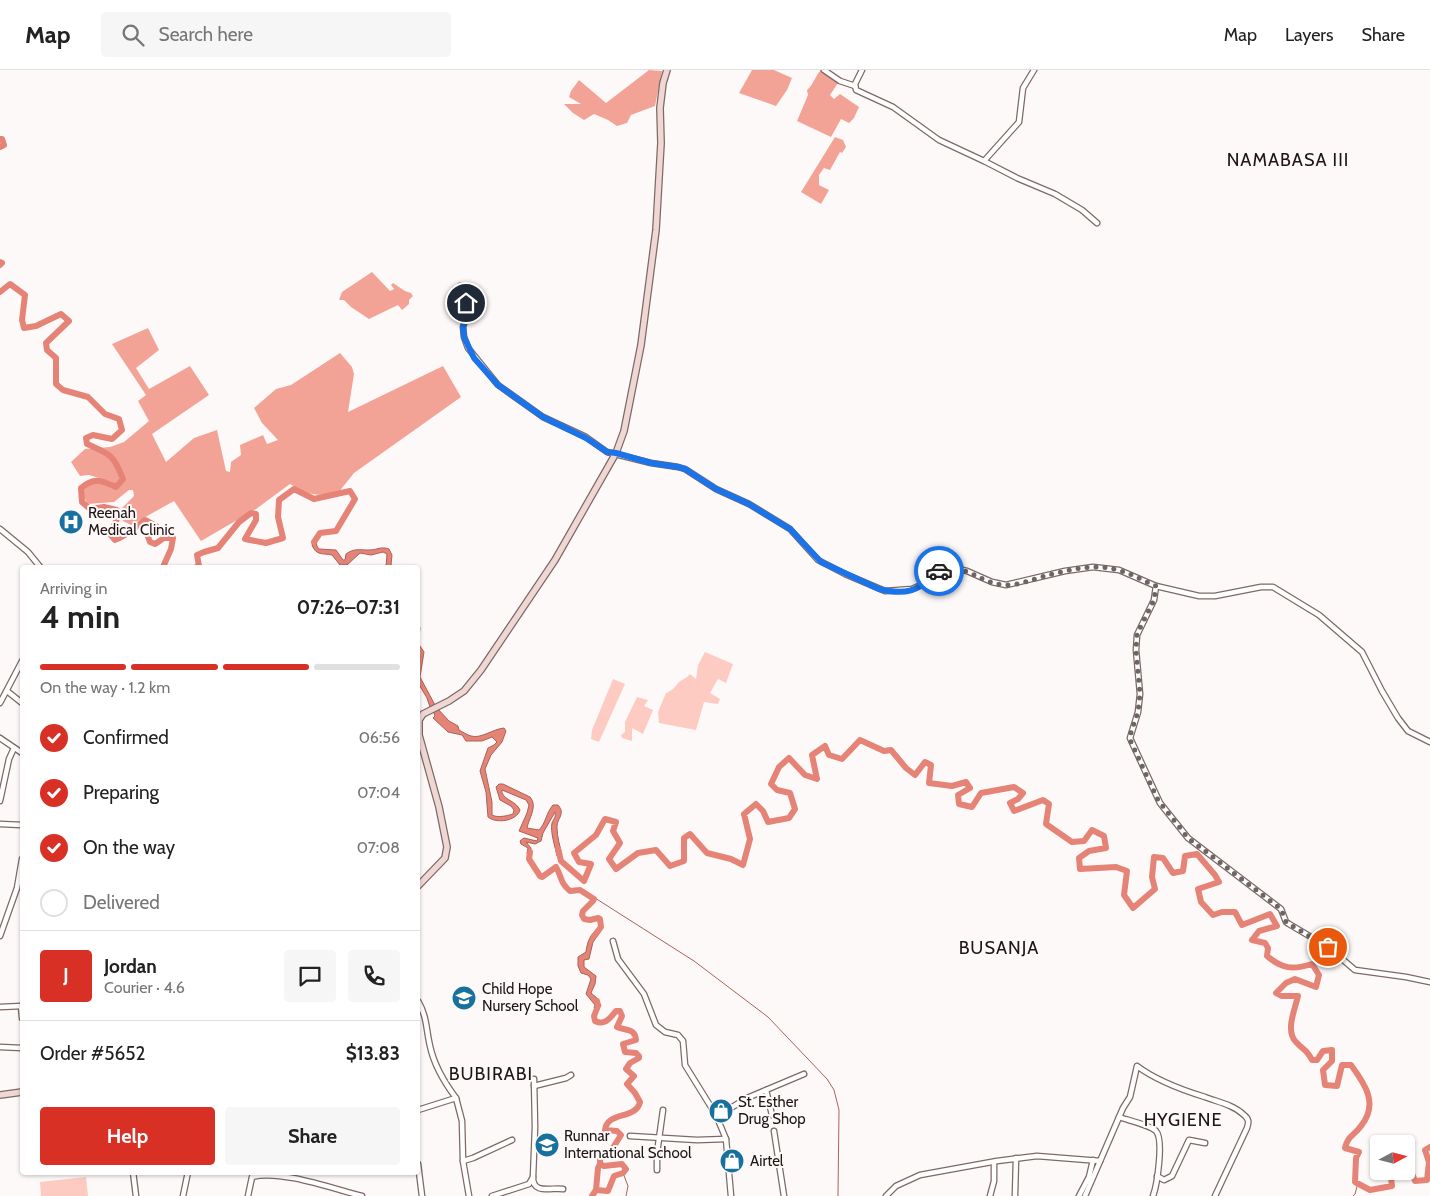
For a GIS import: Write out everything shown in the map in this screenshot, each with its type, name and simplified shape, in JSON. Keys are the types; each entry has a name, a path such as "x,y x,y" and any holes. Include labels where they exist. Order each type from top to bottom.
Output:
{"street":[{"path":"420,718 432,708 439,706 464,691 482,670 555,560 616,453 629,411 647,307 656,230 661,143 661,99 667,70"},
{"path":"824,70 840,81 855,86 856,90 861,94 893,107 940,140 1017,178 1055,194 1082,210 1097,223"},
{"path":"855,86 862,70"},
{"path":"984,161 1019,122 1024,88 1034,70"},
{"path":"460,286 467,311 463,327 464,337 474,358 495,382 543,417 586,438 607,452 685,469 716,489 749,504 790,529 821,562 879,589 901,591 921,585 934,572 952,568 967,571 992,582 1006,585 1065,571 1103,567 1119,570 1156,586 1198,596 1223,595 1261,587 1273,587 1319,614 1362,652 1398,718 1408,731 1430,742"},
{"path":"0,529 28,552 39,565"},
{"path":"1156,586 1154,600 1137,634 1136,650 1140,694 1138,712 1130,738 1162,806 1191,840 1281,909 1286,922 1328,947 1355,970 1430,982"},
{"path":"0,703 20,665"},
{"path":"7,691 20,701"},
{"path":"0,738 20,752"},
{"path":"420,739 439,807 447,847 445,858 420,884"},
{"path":"0,801 8,759 14,748"},
{"path":"0,824 20,825"},
{"path":"0,936 20,888"},
{"path":"613,941 618,959 644,994 656,1025 665,1032 681,1037 683,1041 686,1065 716,1117 726,1139 731,1196"},
{"path":"0,1006 20,1006"},
{"path":"420,1010 426,1020 430,1045 437,1067 456,1098 462,1121 463,1160 469,1196"},
{"path":"0,1047 20,1048"},
{"path":"1085,1196 1119,1117 1130,1097 1137,1066 1167,1083 1233,1108 1245,1116 1249,1123 1215,1196"},
{"path":"716,1117 761,1091 804,1074"},
{"path":"534,1086 571,1075"},
{"path":"534,1079 533,1182 550,1193 553,1188 563,1189"},
{"path":"766,1090 772,1115"},
{"path":"0,1095 20,1092"},
{"path":"420,1109 456,1098"},
{"path":"657,1170 663,1110"},
{"path":"1119,1117 1156,1132 1159,1140 1158,1176 1153,1196"},
{"path":"774,1130 784,1196"},
{"path":"630,1136 697,1140 726,1139"},
{"path":"463,1160 473,1158 512,1140"},
{"path":"1158,1176 1164,1180 1172,1176 1188,1141 1205,1143"},
{"path":"886,1196 896,1186 920,1175 1016,1158 1037,1156 1100,1161"},
{"path":"1015,1196 1016,1158"},
{"path":"1079,1196 1089,1177 1092,1160"},
{"path":"990,1196 994,1181 994,1162"},
{"path":"133,1175 136,1196"},
{"path":"183,1196 187,1175"},
{"path":"248,1196 252,1177 274,1175 362,1196"},
{"path":"419,1175 422,1196"},
{"path":"492,1196 529,1184 533,1177"}],"shaded area":[{"path":"649,70 662,71 655,106 631,115 627,123 617,126 594,114 584,120 564,104 581,104 569,97 579,80 606,103"},
{"path":"752,70 774,70 792,78 787,90 776,106 739,93"},
{"path":"821,70 838,83 830,95 834,99 840,94 859,107 854,118 849,123 841,119 831,137 797,121 808,95 807,90"},
{"path":"835,137 843,140 846,147 842,153 840,152 830,170 824,168 819,175 819,185 829,190 821,204 801,192"},
{"path":"372,272 390,291 394,289 391,285 393,283 411,293 413,296 409,300 409,304 402,310 398,305 369,319 344,300 339,300 342,292"},
{"path":"148,328 159,350 136,368 149,389 190,366 209,395 152,434 166,462 194,438 217,430 226,471 230,472 231,462 241,455 240,445 263,435 267,444 278,440 262,423 254,408 276,389 291,385 340,353 352,367 354,374 348,412 443,366 461,397 354,473 338,493 313,494 290,484 256,509 201,541 174,501 131,525 123,521 120,510 134,496 133,490 129,490 114,502 88,504 83,496 86,487 99,482 112,486 112,482 89,475 80,476 71,462 85,449 110,447 124,442 149,421 138,401 146,395 112,344"},
{"path":"317,534 319,536 316,544 319,549 336,550 343,560 345,560 346,554 354,550 389,549 392,555 391,565 386,565 387,554 383,552 371,555 360,553 347,565 340,565 332,555 316,551 312,545"},
{"path":"420,646 424,652 420,677"},
{"path":"705,652 733,664 726,683 718,679 710,693 720,699 718,704 704,702 696,730 659,723 658,712 666,693 690,674 696,679 698,665"},
{"path":"420,677 435,705 430,707 420,686"},
{"path":"613,679 625,684 599,742 591,739 592,730"},
{"path":"637,697 648,700 644,706 653,710 643,734 632,728 632,741 622,738 621,735 625,732 625,722"},
{"path":"437,708 449,721 458,726 459,730 471,736 475,737 504,728 506,731 502,742 491,755 485,769 492,802 492,815 499,817 513,814 514,810 511,806 500,800 496,787 499,784 503,784 530,797 533,808 527,828 539,830 553,805 558,805 561,814 557,824 557,831 562,855 557,856 552,835 552,823 555,812 543,833 541,841 535,844 526,842 531,848 529,859 528,848 521,844 520,841 524,838 537,841 538,838 519,831 529,805 526,800 502,790 504,796 520,810 518,814 511,819 501,821 488,817 486,792 480,771 488,748 497,742 492,737 482,741 466,741 462,735 448,732 433,718 435,716 433,710"},
{"path":"599,929 601,931 593,942 589,959 584,960 584,967 596,976 591,993 598,999 601,1006 594,1008 595,1005 586,994 591,979 588,975 581,973 578,966 578,957 586,952 593,933"},
{"path":"86,1177 88,1196 41,1196 40,1182"}],"waterway":[{"path":"0,139 2,139 4,145 0,147"},
{"path":"0,262 2,263 0,265"},
{"path":"0,292 10,284 25,295 22,320 24,328 36,326 61,314 69,321 46,343 47,350 56,358 56,384 63,390 88,397 105,414 119,419 122,430 112,439 93,435 86,438 87,444 106,453 114,460 123,479 116,487 98,481 90,482 81,488 82,502 90,509 104,507 117,510 117,519 110,534 115,540 127,534 145,520 156,526 148,537 150,542 155,544 164,538 173,538 171,549 164,565"},
{"path":"199,565 197,555 218,548 239,522 251,513 256,514 256,520 245,539 266,543 283,538 278,517 279,500 294,489 314,499 350,491 355,499 336,531 320,533 314,542"},
{"path":"558,849 561,861 584,881 591,864 579,862 574,853 596,835 605,819 616,822 613,831 620,843 609,859 616,869 638,853 656,850 670,866 684,861 684,838 690,834 707,853 731,859 743,865 750,839 744,814 756,804 763,811 768,822 789,818 795,809 790,793 777,790 771,784 779,767 789,758 805,775 817,779 812,755 825,746 829,755 842,759 860,740 884,751 891,750 906,768 915,775 925,762 931,765 929,783 952,786 966,782 970,788 958,795 959,804 972,807 981,793 1014,787 1023,793 1018,799 1010,803 1014,811 1043,800 1049,804 1046,824 1072,842 1084,841 1092,830 1104,836 1106,848 1089,851 1079,858 1080,869 1116,867 1127,871 1124,895 1133,908 1155,889 1152,877 1154,857 1163,858 1173,873 1183,871 1185,856 1197,854 1219,882 1198,889 1201,902 1213,915 1222,912 1235,912 1242,925 1270,914 1277,926 1259,931 1252,940 1265,943 1268,948 1267,956 1278,964 1293,968 1312,964 1319,975 1316,987 1295,979 1286,983 1276,993 1282,996 1298,996 1291,1032 1296,1042 1312,1060 1317,1060 1323,1051 1332,1050 1332,1061 1323,1070 1325,1085 1337,1086 1342,1065 1351,1065 1361,1079 1368,1094 1369,1110 1366,1118 1350,1138 1345,1148 1359,1152 1356,1158 1355,1182 1370,1190 1392,1186 1391,1180"},
{"path":"530,852 529,859 540,876 542,877 556,867 563,883 570,891 580,890 594,899 583,911 582,915 584,919 600,919 601,927 594,936"},
{"path":"594,899 694,961 768,1017 827,1079 834,1090 839,1110 838,1196"},
{"path":"592,1196 596,1190 608,1191 614,1176 623,1173 626,1169 622,1164 604,1166 600,1164 600,1158 609,1154 621,1135 617,1131 605,1130 607,1124 611,1120 633,1111 640,1102 627,1084 634,1076 626,1069 639,1056 636,1053 625,1052 623,1044 636,1040 634,1033 617,1027 622,1016 620,1011 616,1011 609,1019 602,1023 595,1021 597,1001"},
{"path":"1415,1180 1427,1180 1429,1162 1425,1150 1430,1147"},
{"path":"596,1190 600,1164"},
{"path":"623,1173 628,1186 626,1196"},
{"path":"1353,1196 1358,1183"}],"way so far":[{"path":"939,571 959,568 992,582 1006,585 1065,571 1103,567 1119,570 1156,586 1154,600 1137,634 1136,650 1140,682 1140,703 1130,738 1158,800 1188,838 1281,909 1286,922 1328,947"}],"place":[{"name":"Reenah Medical Clinic","path":"71,522"},
{"name":"Child Hope Nursery School","path":"464,998"},
{"name":"St. Esther Drug Shop","path":"721,1111"},
{"name":"Runnar International School","path":"547,1145"},
{"name":"Airtel","path":"732,1161"}],"district":[{"name":"NAMABASA III","path":"1288,160"},
{"name":"BUSANJA","path":"999,948"},
{"name":"BUBIRABI","path":"491,1074"},
{"name":"HYGIENE","path":"1183,1120"}],"route":[{"path":"466,303 467,311 463,327 464,337 474,358 498,385 553,423 560,424 607,452 685,469 716,489 749,504 793,531 821,562 871,586 886,591 907,591 918,587 934,572 939,571"}]}
